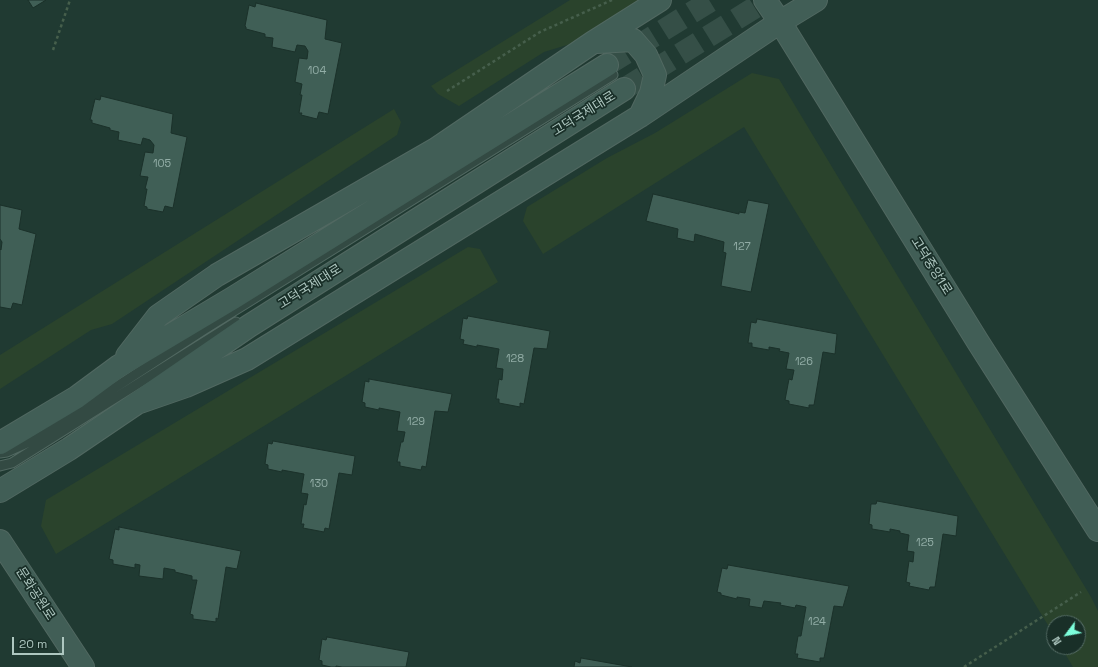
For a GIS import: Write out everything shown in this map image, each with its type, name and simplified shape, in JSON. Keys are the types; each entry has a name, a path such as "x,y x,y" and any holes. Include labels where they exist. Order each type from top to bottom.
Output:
{"main road":[{"path":"119,366 158,316 217,275 436,149 592,43 660,0"},
{"name":"고덕중앙1로","path":"765,0 978,342 1098,530"},
{"path":"137,404 186,386 247,359 640,116 780,22 816,0"},
{"path":"592,43 613,40 633,40 646,55 655,75 651,93 640,116"},
{"path":"0,443 77,397 119,366 233,298 616,78"},
{"name":"고덕국제대로","path":"0,491 69,449 137,404 248,326 616,78"},
{"name":"문화공원로","path":"0,541 83,667"}],"lane":[{"path":"551,124 616,78"},
{"path":"0,453 7,452 36,439 205,329 616,78"},
{"path":"0,466 12,463 241,319"}],"path":[{"path":"53,50 70,0"},
{"path":"447,91 540,32 612,0"},
{"path":"964,667 1081,592"}],"green space":[{"path":"570,0 644,0 580,41 544,52 459,106 438,94 431,86"},
{"path":"752,73 779,79 1091,597 1098,611 1098,667 1073,667 1066,655 1086,655 1086,615 1046,615 1046,622 744,127 543,254 523,221 527,207 607,158 655,133"},
{"path":"394,109 401,122 397,135 112,324 91,330 0,389 0,355"},
{"path":"468,247 480,249 498,282 56,554 41,526 46,500"}],"building":[{"path":"28,0 46,0 33,8"},
{"path":"256,3 327,20 325,39 342,43 328,114 319,112 317,119 301,115 302,113 299,113 302,84 295,82 299,58 307,59 308,51 305,46 297,45 295,52 272,47 273,38 265,37 265,34 246,29 245,26 249,5 255,7"},
{"path":"101,96 173,114 171,133 187,137 173,208 165,206 163,212 147,209 147,207 144,206 147,189 145,189 148,177 140,176 145,152 153,153 154,145 150,140 143,138 141,145 118,140 119,132 92,123 92,120 90,120 95,99 100,100"},
{"path":"653,194 739,214 739,212 745,213 748,200 769,204 751,292 721,286 726,253 723,252 724,242 695,234 694,242 677,238 678,229 646,221"},
{"path":"0,205 22,210 19,229 36,234 22,305 13,303 11,309 0,307 0,249 1,250 2,242 0,239"},
{"path":"468,316 550,331 547,349 534,348 524,404 520,403 520,407 499,403 499,399 496,399 499,379 502,380 503,369 496,368 499,349 463,344 464,340 460,339 463,318 467,319"},
{"path":"757,319 837,334 835,354 823,352 814,405 809,405 809,408 789,404 789,401 785,400 789,379 792,380 794,370 786,369 789,353 779,351 780,349 769,347 769,350 752,347 752,343 748,343 751,322 756,323"},
{"path":"369,379 452,394 448,412 435,411 426,467 422,466 421,470 400,466 400,462 397,462 401,442 403,442 405,432 397,431 400,412 365,407 365,403 362,402 365,381 369,382"},
{"path":"273,441 355,456 352,475 339,473 329,529 325,528 324,532 303,528 304,524 301,524 304,504 306,505 308,494 301,493 304,474 268,469 268,465 265,464 268,443 272,444"},
{"path":"877,501 958,516 956,536 943,534 935,587 930,587 929,590 909,586 910,583 906,582 909,561 913,562 914,552 907,551 909,535 890,529 890,532 872,529 872,525 869,524 871,504 876,504"},
{"path":"119,527 241,551 237,569 226,567 218,619 216,618 216,622 193,619 193,615 190,614 197,580 192,580 192,576 164,568 163,579 139,576 140,565 135,564 135,568 113,564 113,560 109,559 115,529 119,530"},
{"path":"728,565 849,586 843,607 834,606 824,658 820,658 820,662 797,658 798,654 795,654 798,636 801,636 806,607 796,605 795,608 780,605 781,603 764,601 762,608 749,606 750,599 737,597 737,599 721,595 721,593 717,592 722,568 727,569"},
{"path":"327,637 409,652 406,667 331,667 322,665 322,661 319,660 322,639 326,640"},
{"path":"581,658 632,667 574,667 575,661 580,663"}],"tunnel":[{"path":"607,65 712,0"},
{"path":"624,89 767,0"}]}
